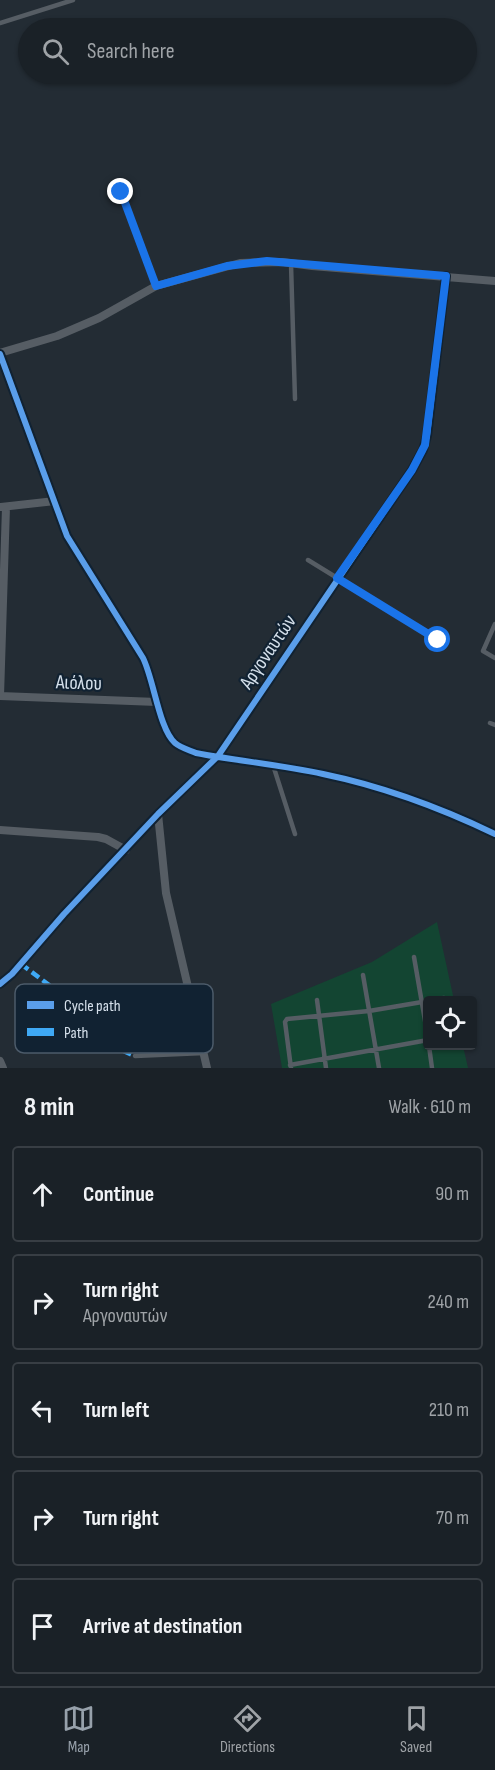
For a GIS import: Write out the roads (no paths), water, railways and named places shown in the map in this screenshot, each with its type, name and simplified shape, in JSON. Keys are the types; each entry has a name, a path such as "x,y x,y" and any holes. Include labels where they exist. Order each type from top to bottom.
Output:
{"street":[{"path":"495,281 267,261 240,263 156,286 99,318 57,336 0,353 67,536 143,658 151,676 166,730 176,744 191,751 321,774 368,785 420,803 495,834"},
{"name":"Αργοναυτών","path":"0,984 12,974 64,914 158,814 218,756 412,470 425,445 446,276"},
{"path":"0,696 3,507 55,501"},
{"name":"Αιόλου","path":"0,696 157,702"},
{"path":"158,814 168,902 188,984"},
{"path":"0,830 106,838 126,850"},
{"path":"204,1053 207,1068"},
{"path":"0,1062 3,1068"}],"lane":[{"path":"0,23 73,0"},
{"path":"121,192 156,286"},
{"path":"291,263 296,399"},
{"path":"308,560 438,640"},
{"path":"495,624 483,651 495,658"},
{"path":"273,765 296,834"},
{"path":"414,957 426,996"},
{"path":"363,975 379,1068"},
{"path":"317,999 326,1068"},
{"path":"423,1002 369,1011 285,1020 291,1067 325,1058 376,1051 423,1040"},
{"path":"430,1050 432,1068"},
{"path":"135,1056 204,1053"}]}
